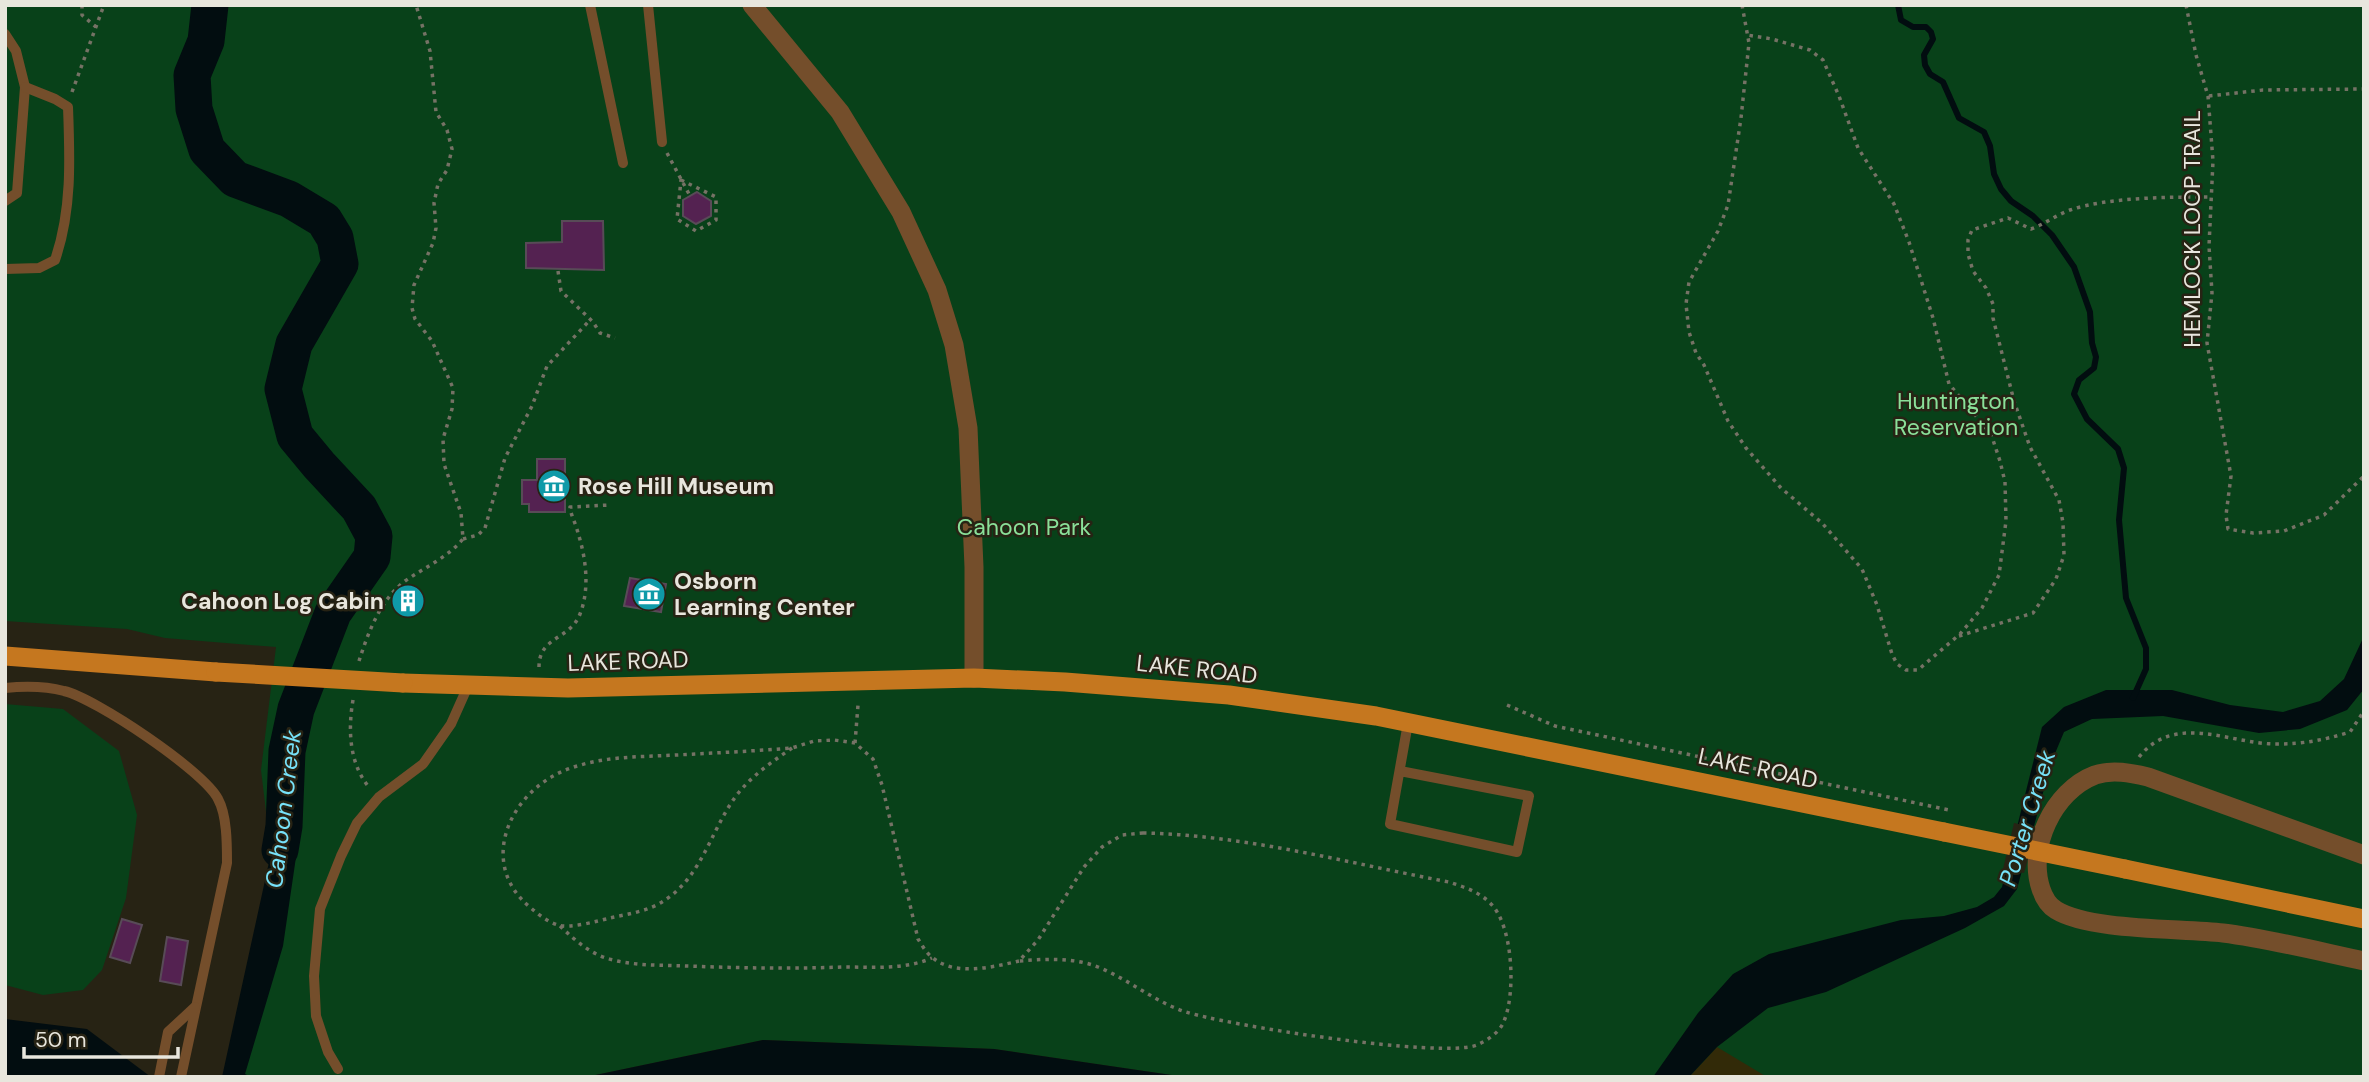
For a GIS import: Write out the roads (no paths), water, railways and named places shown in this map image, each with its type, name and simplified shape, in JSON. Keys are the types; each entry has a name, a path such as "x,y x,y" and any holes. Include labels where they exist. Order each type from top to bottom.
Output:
{"main road":[{"name":"LAKE ROAD","path":"5,656 216,672 468,686 568,688 974,678 1229,695 1408,723 2364,919"}],"street":[{"path":"751,5 840,112 901,212 937,290 954,345 968,428 974,567 974,678"},
{"path":"2364,855 2152,779 2127,772 2110,772 2095,775 2082,783 2055,808 2042,837 2036,864 2038,880 2050,906 2076,920 2224,933 2364,961"}],"lane":[{"path":"590,5 623,163"},
{"path":"648,5 662,142"},
{"path":"5,34 16,51 24,88 17,193 5,201"},
{"path":"5,270 40,268 55,260 62,239 71,172 68,107 55,99 24,88"},
{"path":"5,688 24,686 66,691 105,710 200,778 219,799 226,835 227,863 181,1077"},
{"path":"338,1069 328,1052 316,1016 314,976 320,909 357,823 379,797 423,764 451,724 468,686"},
{"path":"1400,771 1529,796 1517,852 1390,824 1408,723"},
{"path":"159,1077 168,1032 195,1007"}],"water":[{"name":"Porter Creek","path":"2364,636 2364,689 2347,710 2300,729 2259,733 2163,716 2092,719 2064,732 2051,763 2017,889 2004,906 1965,928 1826,992 1768,1008 1717,1047 1689,1077 1653,1077 1698,1013 1733,974 1769,954 1901,920 1944,916 1977,907 1994,897 2002,887 2042,727 2064,707 2106,690 2172,690 2230,705 2283,712 2320,701 2344,679"},
{"path":"286,800 296,857 283,946 245,1074 251,1077 222,1077 271,853 268,806"},
{"path":"5,1019 87,1029 151,1077 5,1077"},
{"path":"763,1040 994,1049 1185,1077 586,1077"}],"waterway":[{"name":"Cahoon Creek","path":"210,5 206,41 192,75 194,109 207,150 235,179 289,199 324,220 335,238 340,264 294,344 283,389 295,436 359,508 374,536 372,557 333,613 296,709 287,751 284,826 280,850"},
{"path":"1898,5 1901,20 1913,27 1926,27 1931,32 1933,39 1924,55 1930,74 1943,82 1959,118 1984,132 1990,146 1994,174 2001,189 2011,201 2033,216 2052,235 2074,267 2090,312 2092,343 2096,357 2094,368 2079,380 2074,394 2087,419 2118,449 2124,468 2119,520 2126,598 2146,648 2146,669 2133,698"}],"place":[{"name":"Rose Hill Museum","path":"554,486"},
{"name":"Osborn Learning Center","path":"649,594"},
{"name":"Cahoon Log Cabin","path":"408,601"}],"park label":[{"name":"Huntington Reservation","path":"1956,414"},
{"name":"Cahoon Park","path":"1024,527"}]}
